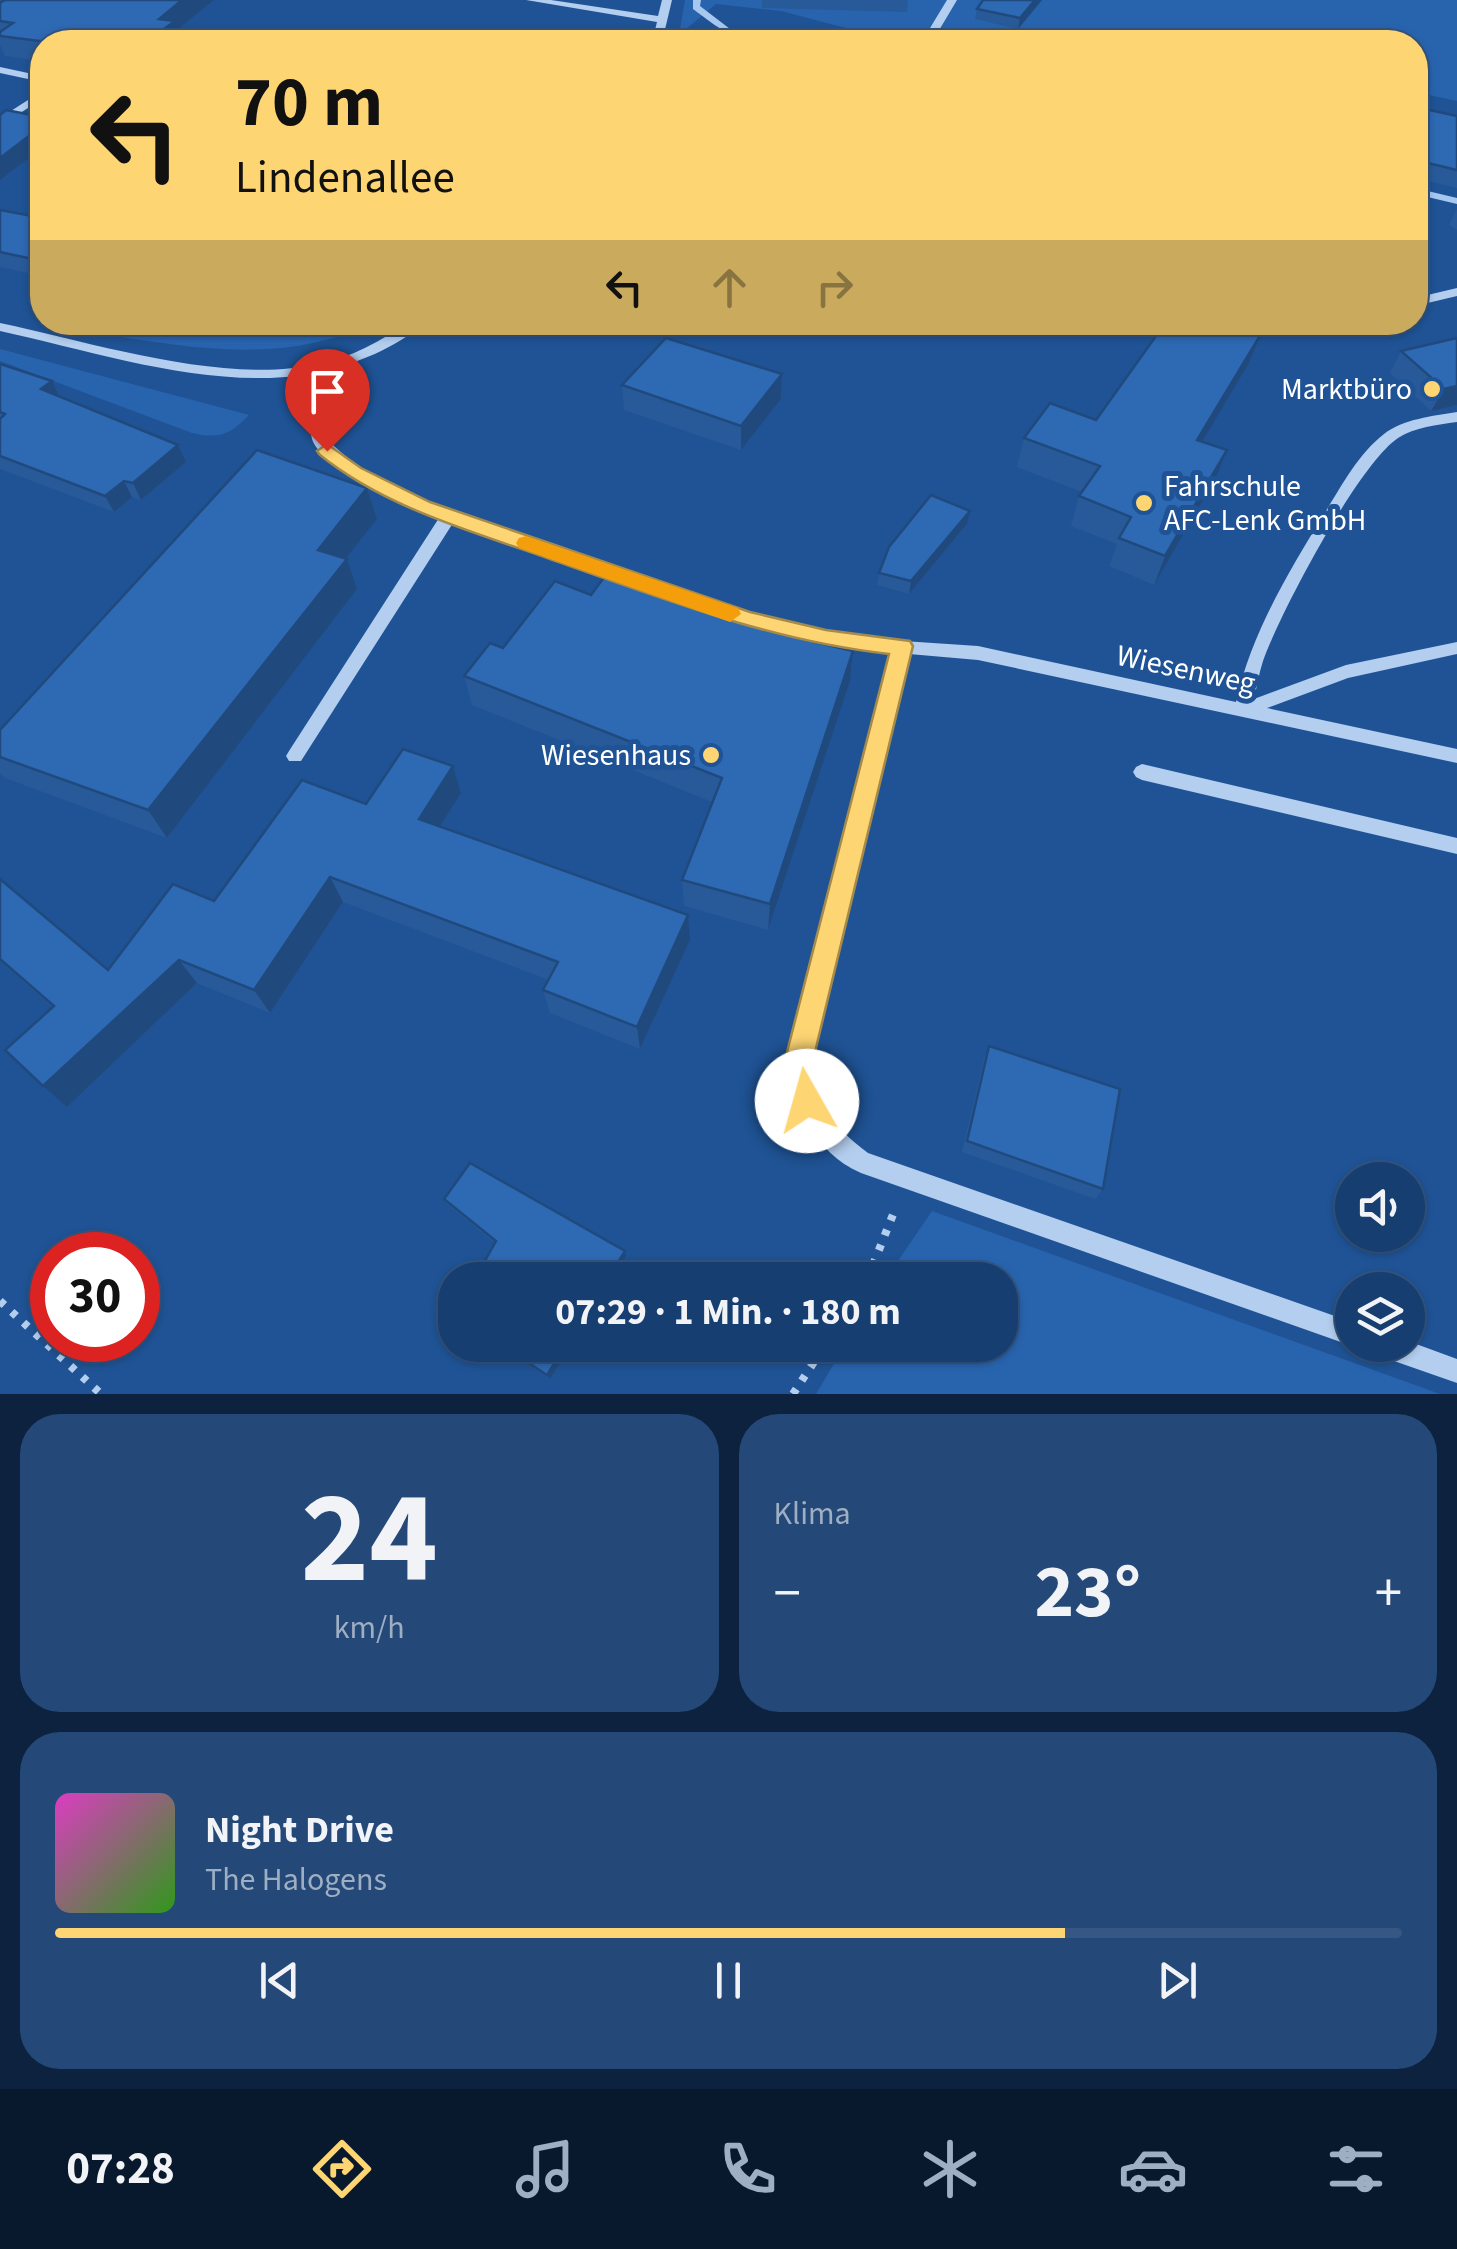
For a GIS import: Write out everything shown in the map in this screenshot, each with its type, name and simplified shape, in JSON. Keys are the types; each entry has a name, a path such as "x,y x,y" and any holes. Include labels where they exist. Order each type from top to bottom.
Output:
{"street":[{"path":"531,0 663,20"},
{"path":"660,30 667,0"},
{"path":"934,30 952,0"},
{"path":"0,70 30,76"},
{"path":"0,123 30,102"},
{"path":"1428,299 1457,292"},
{"path":"0,327 30,333"},
{"path":"38,335 216,373 272,376 311,372 382,348 400,335"},
{"name":"Wiesenweg","path":"311,372 319,436 327,451 372,482 449,516 747,620 826,639 978,653 1457,756"},
{"path":"1242,710 1256,658 1322,532 1365,463 1388,438 1417,424 1457,417"},
{"path":"295,756 449,516"},
{"path":"902,646 801,1052 807,1101 827,1136 861,1162 1335,1328"},
{"path":"1242,710 1346,672 1457,648"},
{"path":"1142,772 1457,846"},
{"path":"1425,1360 1457,1371"}],"path":[{"path":"874,1262 907,1178"},
{"path":"0,1300 102,1394"},
{"path":"793,1394 813,1362"}],"shaded area":[{"path":"685,0 1457,0 1457,101 1428,95 1428,30 853,30 781,11 716,4 680,30"},
{"path":"108,335 342,335 275,349 175,345"},
{"path":"0,349 249,415 223,434 192,433 0,361"},
{"path":"932,1211 1335,1356 1335,1362 1351,1362 1440,1394 816,1394 835,1362 1018,1362 1018,1262 897,1262"}],"building":[{"path":"182,0 159,19 175,21 163,30 30,30 30,40 0,36 13,23 0,21 0,3"},
{"path":"983,0 1035,0 1020,18 977,9"},
{"path":"6,110 30,115 30,135 0,158 0,115"},
{"path":"1428,110 1457,116 1457,170 1428,163"},
{"path":"0,210 30,216 30,258 0,252"},
{"path":"1157,335 1260,335 1197,440 1227,450 1165,556 1119,538 1131,517 1079,496 1100,466 1024,438 1050,403 1096,420"},
{"path":"666,338 782,374 741,426 622,385"},
{"path":"1457,338 1457,386 1444,389 1401,351"},
{"path":"0,364 52,381 41,389 178,445 133,483 124,481 105,496 0,456 0,419 5,414 0,412"},
{"path":"257,450 367,488 318,550 347,559 148,810 0,757 0,730"},
{"path":"931,495 970,511 911,581 879,573 889,547"},
{"name":"Wiesenhaus","path":"608,572 778,633 853,651 770,904 682,880 722,778 464,676 490,643 503,648 555,581 591,595"},
{"path":"403,749 453,766 419,819 688,915 637,1027 543,990 558,962 330,877 254,990 179,960 43,1086 5,1050 54,1006 0,959 0,879 108,970 173,884 214,901 302,780 366,804"},
{"path":"989,1046 1120,1089 1103,1189 967,1141"},
{"path":"470,1163 625,1251 618,1262 484,1262 496,1241 444,1199"},
{"path":"527,1362 555,1362 547,1375"}],"waterway":[{"path":"697,0 696,7 726,30"},
{"path":"1428,194 1457,201"}],"slow traffic":[{"path":"526,543 730,614"}],"place":[{"name":"Marktbüro","path":"1432,389"},
{"name":"Fahrschule AFC-Lenk GmbH","path":"1144,503"},
{"name":"Wiesenhaus","path":"711,755"}],"route":[{"path":"327,451 354,472 423,506 747,620 826,639 902,646 801,1052 801,1080 807,1101"}]}
